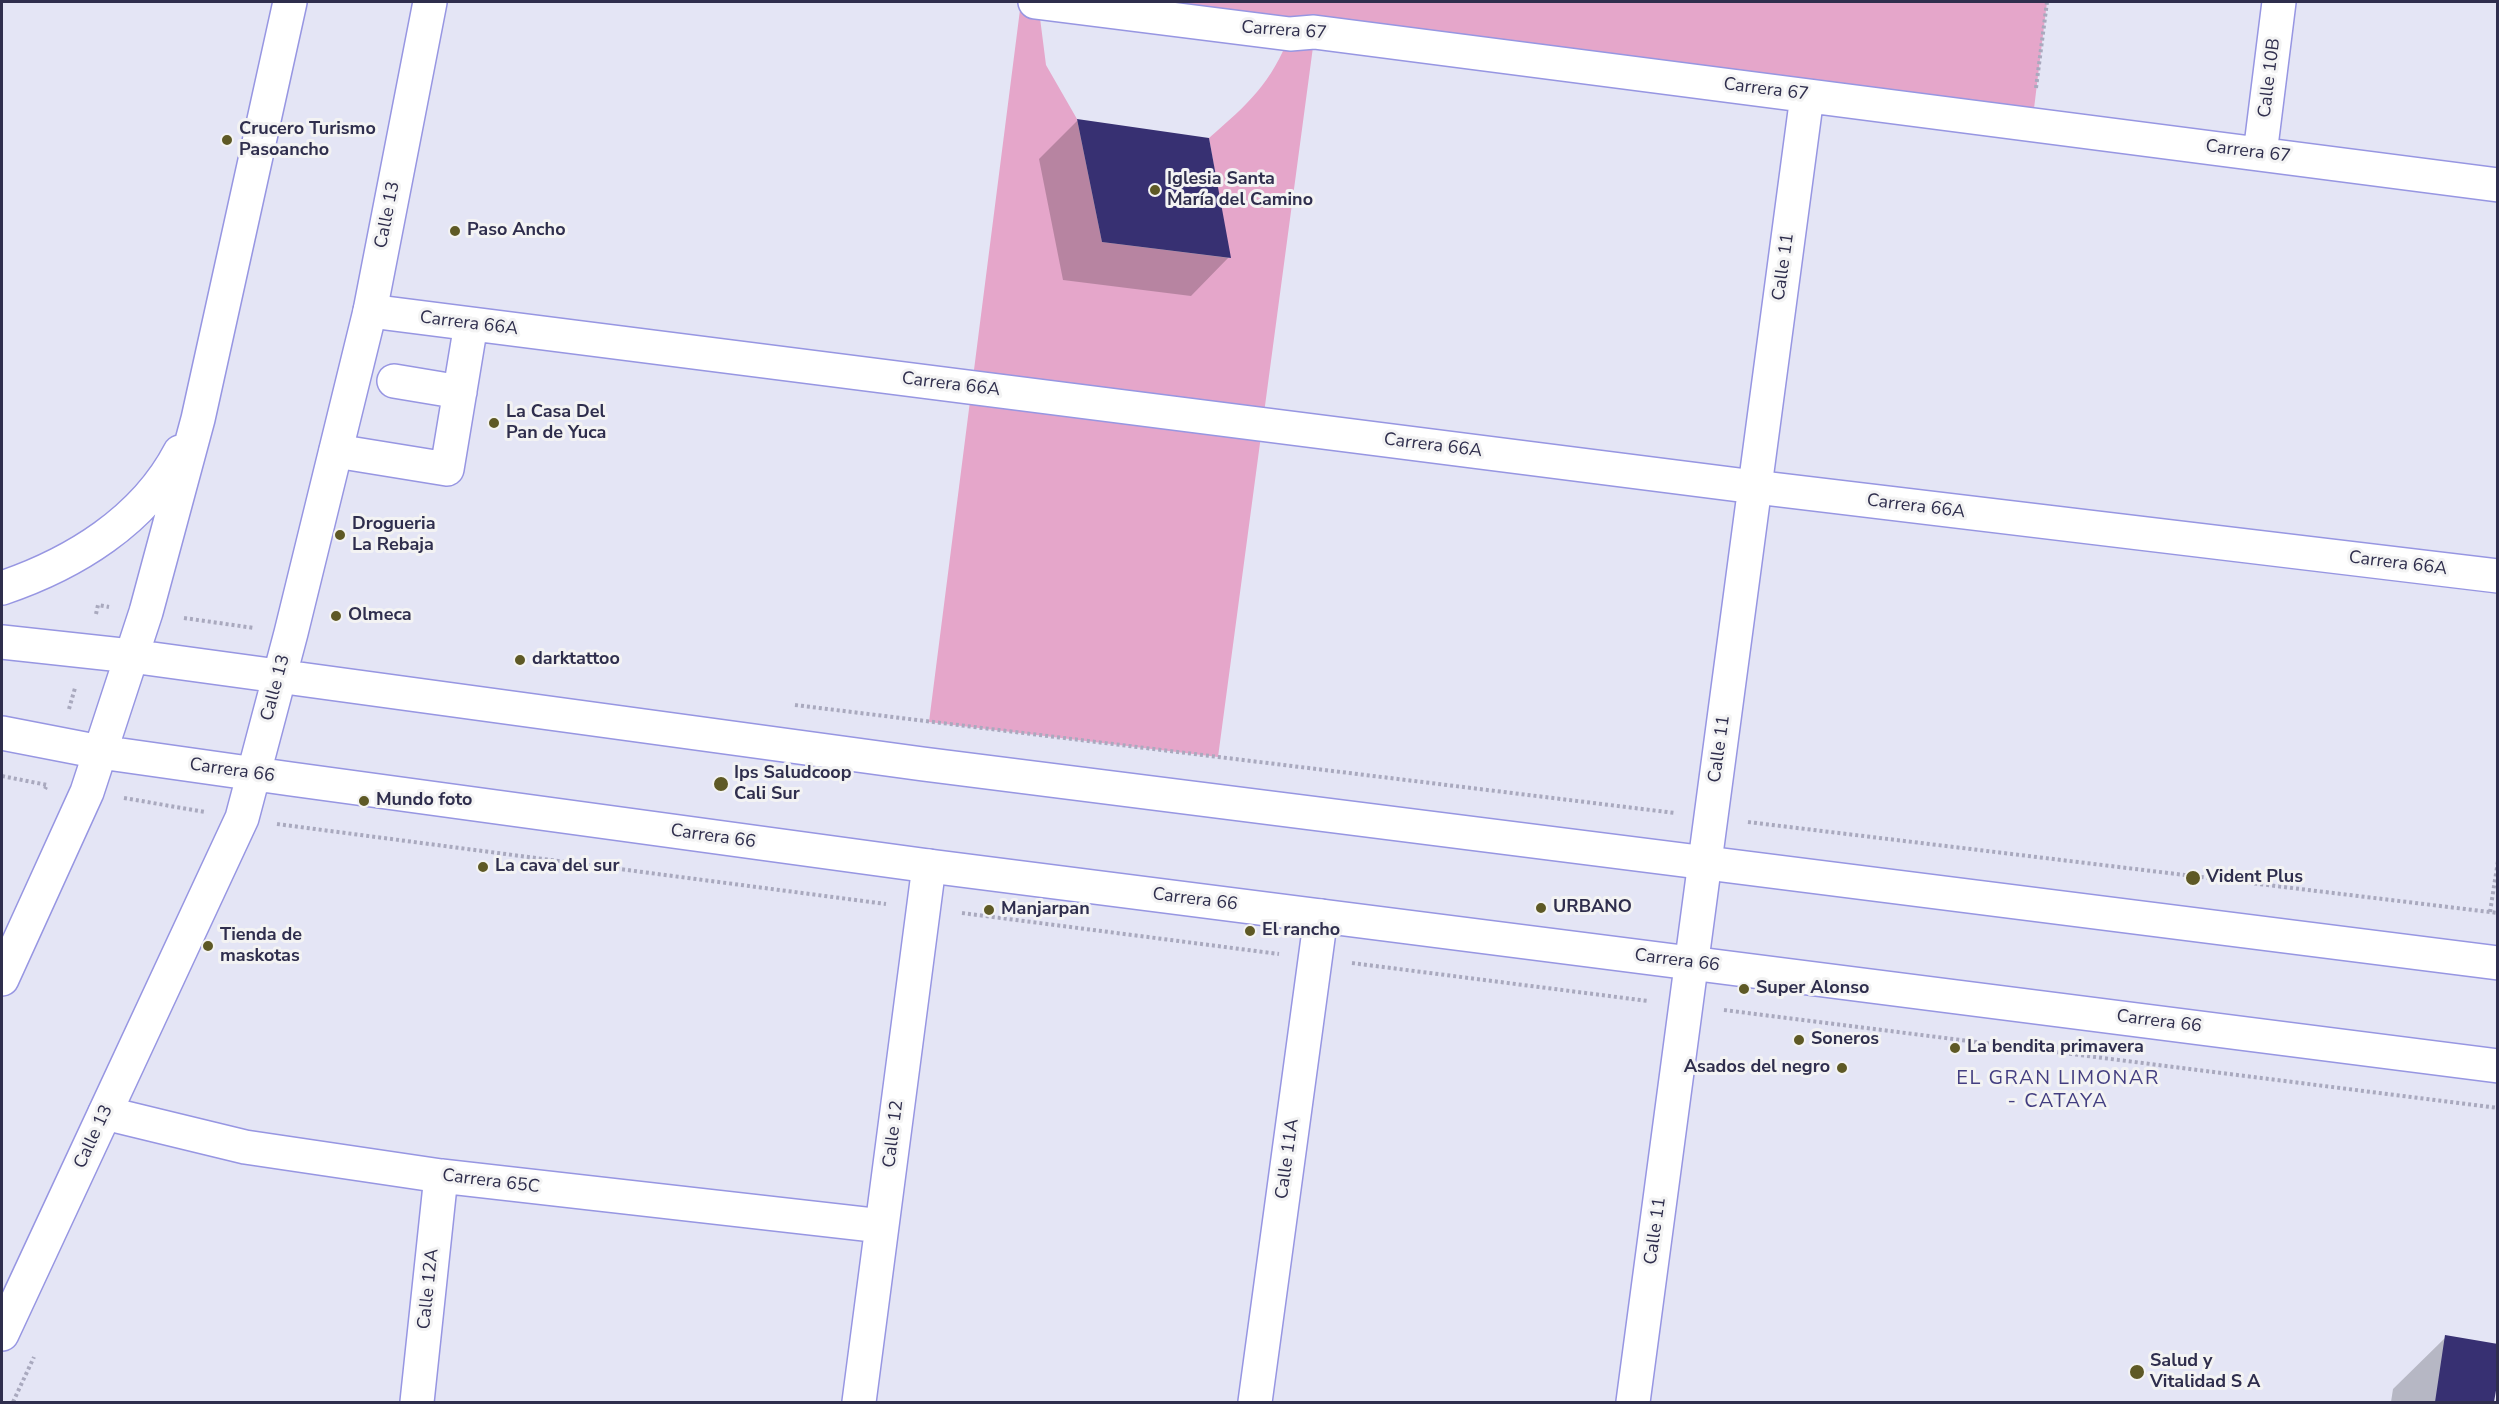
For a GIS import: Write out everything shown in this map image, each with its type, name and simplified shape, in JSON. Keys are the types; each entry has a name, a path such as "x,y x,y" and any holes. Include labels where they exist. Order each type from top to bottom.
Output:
{"main road":[{"path":"2,979 87,792 146,612 198,419 291,2"},
{"name":"Calle 13","path":"2,1334 242,818 291,633 370,311 430,2"},
{"name":"Carrera 67","path":"1035,2 1154,10 1290,34 1314,32 2498,184"},
{"name":"Calle 10B","path":"2260,154 2279,2"},
{"name":"Calle 11","path":"1633,1402 1807,96"},
{"name":"Carrera 66A","path":"370,311 1755,488 2498,576"},
{"path":"336,451 447,469 471,324"},
{"path":"394,381 460,392"},
{"path":"2,588 33,577 67,560 118,526 170,472 198,419"},
{"path":"2,642 86,650 923,764 2498,963"},
{"name":"Carrera 66","path":"2,734 100,752 929,866 2498,1065"},
{"name":"Calle 12","path":"859,1402 929,866"},
{"name":"Calle 11A","path":"1255,1402 1321,916"},
{"name":"Carrera 65C","path":"105,1113 244,1148 441,1176 882,1226"},
{"name":"Calle 12A","path":"417,1402 441,1176"}],"path":[{"path":"2032,124 2047,2"},
{"path":"46,785 98,605 291,633"},
{"path":"929,722 2498,913"},
{"path":"2,776 279,825 1288,955"},
{"path":"279,825 291,779"},
{"path":"2490,912 2498,861"},
{"path":"1348,963 1658,1002"},
{"path":"1714,1009 2498,1108"}],"shaded area":[{"path":"1021,2 1040,18 1046,65 1077,119 1102,242 1230,258 1209,138 1257,92 1275,66 1290,34 1155,2 2047,2 2032,125 1315,32 1218,757 929,722"}],"building":[{"name":"Iglesia Santa María del Camino","path":"1077,119 1209,138 1231,258 1102,242"},
{"path":"2445,1335 2498,1344 2498,1379 2494,1402 2435,1402"}],"place":[{"name":"Crucero Turismo Pasoancho","path":"227,140"},
{"name":"Iglesia Santa María del Camino","path":"1155,190"},
{"name":"Paso Ancho","path":"455,231"},
{"name":"La Casa Del Pan de Yuca","path":"494,423"},
{"name":"Drogueria La Rebaja","path":"340,535"},
{"name":"Olmeca","path":"336,616"},
{"name":"darktattoo","path":"520,660"},
{"name":"Ips Saludcoop Cali Sur","path":"721,784"},
{"name":"Mundo foto","path":"364,801"},
{"name":"La cava del sur","path":"483,867"},
{"name":"Vident Plus","path":"2193,878"},
{"name":"URBANO","path":"1541,908"},
{"name":"Manjarpan","path":"989,910"},
{"name":"El rancho","path":"1250,931"},
{"name":"Tienda de maskotas","path":"208,946"},
{"name":"Super Alonso","path":"1744,989"},
{"name":"Soneros","path":"1799,1040"},
{"name":"La bendita primavera","path":"1955,1048"},
{"name":"Asados del negro","path":"1842,1068"},
{"name":"Salud y Vitalidad S A","path":"2137,1372"}],"district":[{"name":"EL GRAN LIMONAR - CATAYA","path":"2058,1090"}]}
